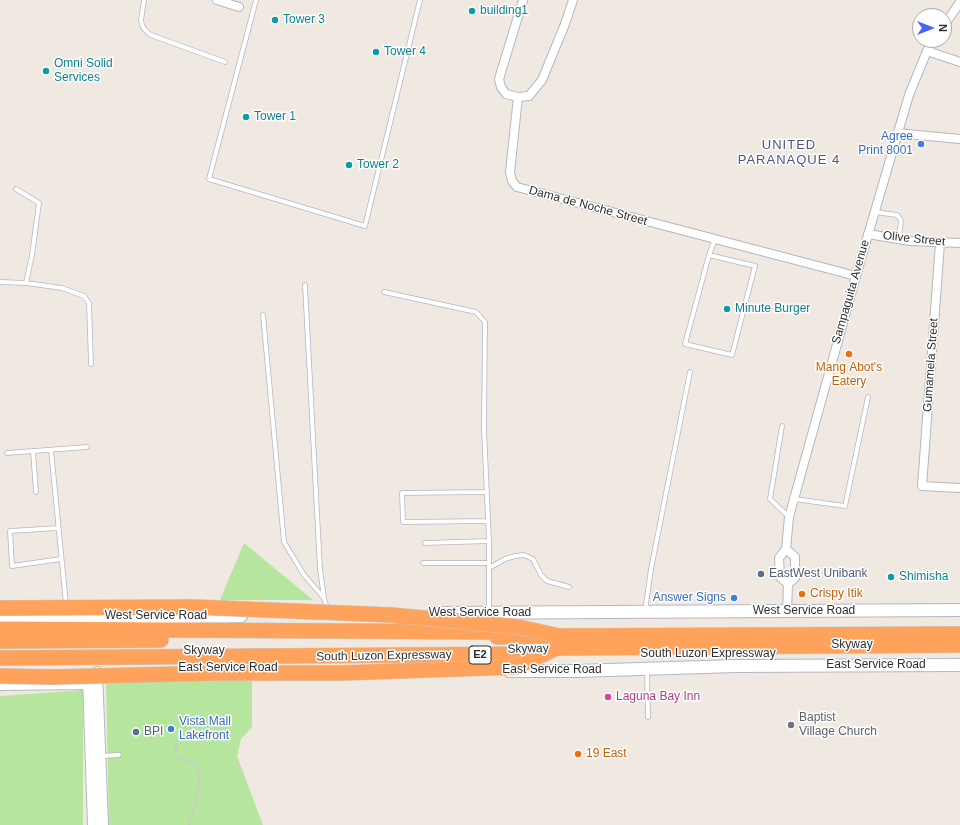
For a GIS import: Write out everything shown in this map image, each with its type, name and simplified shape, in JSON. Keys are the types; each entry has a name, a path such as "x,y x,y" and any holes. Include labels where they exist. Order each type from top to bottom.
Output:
{"highway":[{"path":"0,608 194,607 391,615 519,627 558,642"},
{"path":"0,626 37,629"},
{"name":"South Luzon Expressway","path":"0,629 614,635 960,628"},
{"name":"Skyway","path":"0,652 337,651 558,642 960,634"},
{"name":"Skyway","path":"0,641 558,642 960,645"},
{"path":"0,676 52,677 220,673 341,673 516,667 558,642"},
{"name":"South Luzon Expressway","path":"0,658 614,650 960,652"}],"main road":[{"name":"West Service Road","path":"0,616 67,617 960,610"},
{"name":"East Service Road","path":"0,676 216,667 539,671 736,666 960,664"},
{"path":"65,673 93,685"}],"street":[{"path":"217,0 239,7"},
{"path":"523,0 499,79 501,87 506,94 518,98 529,96 542,80 565,24 573,0"},
{"path":"952,14 960,2"},
{"name":"Sampaguita Avenue","path":"788,584 780,577 779,558 786,549 789,517 897,133 909,95 929,48"},
{"path":"927,52 960,62"},
{"name":"Dama de Noche Street","path":"518,98 510,172 512,181 517,187 856,276"},
{"path":"897,133 960,139"},
{"name":"Olive Street","path":"868,234 899,239 940,243 960,243"},
{"name":"Gumamela Street","path":"940,243 922,486 960,488"},
{"name":"Sampaguita Avenue","path":"786,549 795,557 795,578 788,584 787,611"},
{"path":"93,672 96,756 103,825"},
{"path":"0,686 93,685"},
{"path":"93,825 96,756"}],"lane":[{"path":"144,0 142,20 144,30 151,35 225,62"},
{"path":"256,0 209,179 365,226 420,0"},
{"path":"16,189 39,203 32,255 26,284"},
{"path":"874,212 897,215 901,220 899,239"},
{"path":"709,255 755,266 732,355 685,344 709,255 715,240"},
{"path":"0,282 62,288 84,296 89,303 91,364"},
{"path":"305,285 320,561 324,598 328,614"},
{"path":"384,292 476,312 485,322 484,429 489,542 489,613"},
{"path":"263,315 284,542 304,575 324,598"},
{"path":"645,612 651,569 690,372"},
{"path":"794,499 845,506 868,397"},
{"path":"782,426 770,499 789,517"},
{"path":"7,453 87,448"},
{"path":"51,450 67,617"},
{"path":"33,451 36,492"},
{"path":"487,492 402,493 403,522 488,521"},
{"path":"58,528 10,531 12,566 61,559"},
{"path":"425,543 489,542"},
{"path":"489,568 505,559 524,555 533,559 541,575 547,581 569,588"},
{"path":"423,563 489,563"},
{"path":"647,669 648,717"},
{"path":"96,756 119,755"}],"path":[{"path":"176,739 176,757 197,765 200,785 189,825"}],"green space":[{"path":"244,543 313,600 220,600"},
{"path":"106,680 252,680 252,727 241,739 237,756 263,825 109,825"},
{"path":"83,690 83,825 0,825 0,696"}],"place":[{"name":"building1","path":"472,11"},
{"name":"Tower 3","path":"275,20"},
{"name":"Tower 4","path":"376,52"},
{"name":"Omni Solid Services","path":"46,71"},
{"name":"Tower 1","path":"246,117"},
{"name":"Agree Print 8001","path":"921,144"},
{"name":"Tower 2","path":"349,165"},
{"name":"Minute Burger","path":"727,309"},
{"name":"Mang Abot's Eatery","path":"849,354"},
{"name":"EastWest Unibank","path":"761,574"},
{"name":"Shimisha","path":"891,577"},
{"name":"Crispy Itik","path":"802,594"},
{"name":"Answer Signs","path":"734,598"},
{"name":"Laguna Bay Inn","path":"608,697"},
{"name":"Baptist Village Church","path":"791,725"},
{"name":"Vista Mall Lakefront","path":"171,729"},
{"name":"BPI","path":"136,732"},
{"name":"19 East","path":"578,754"}],"district":[{"name":"UNITED PARANAQUE 4","path":"789,152"}]}
